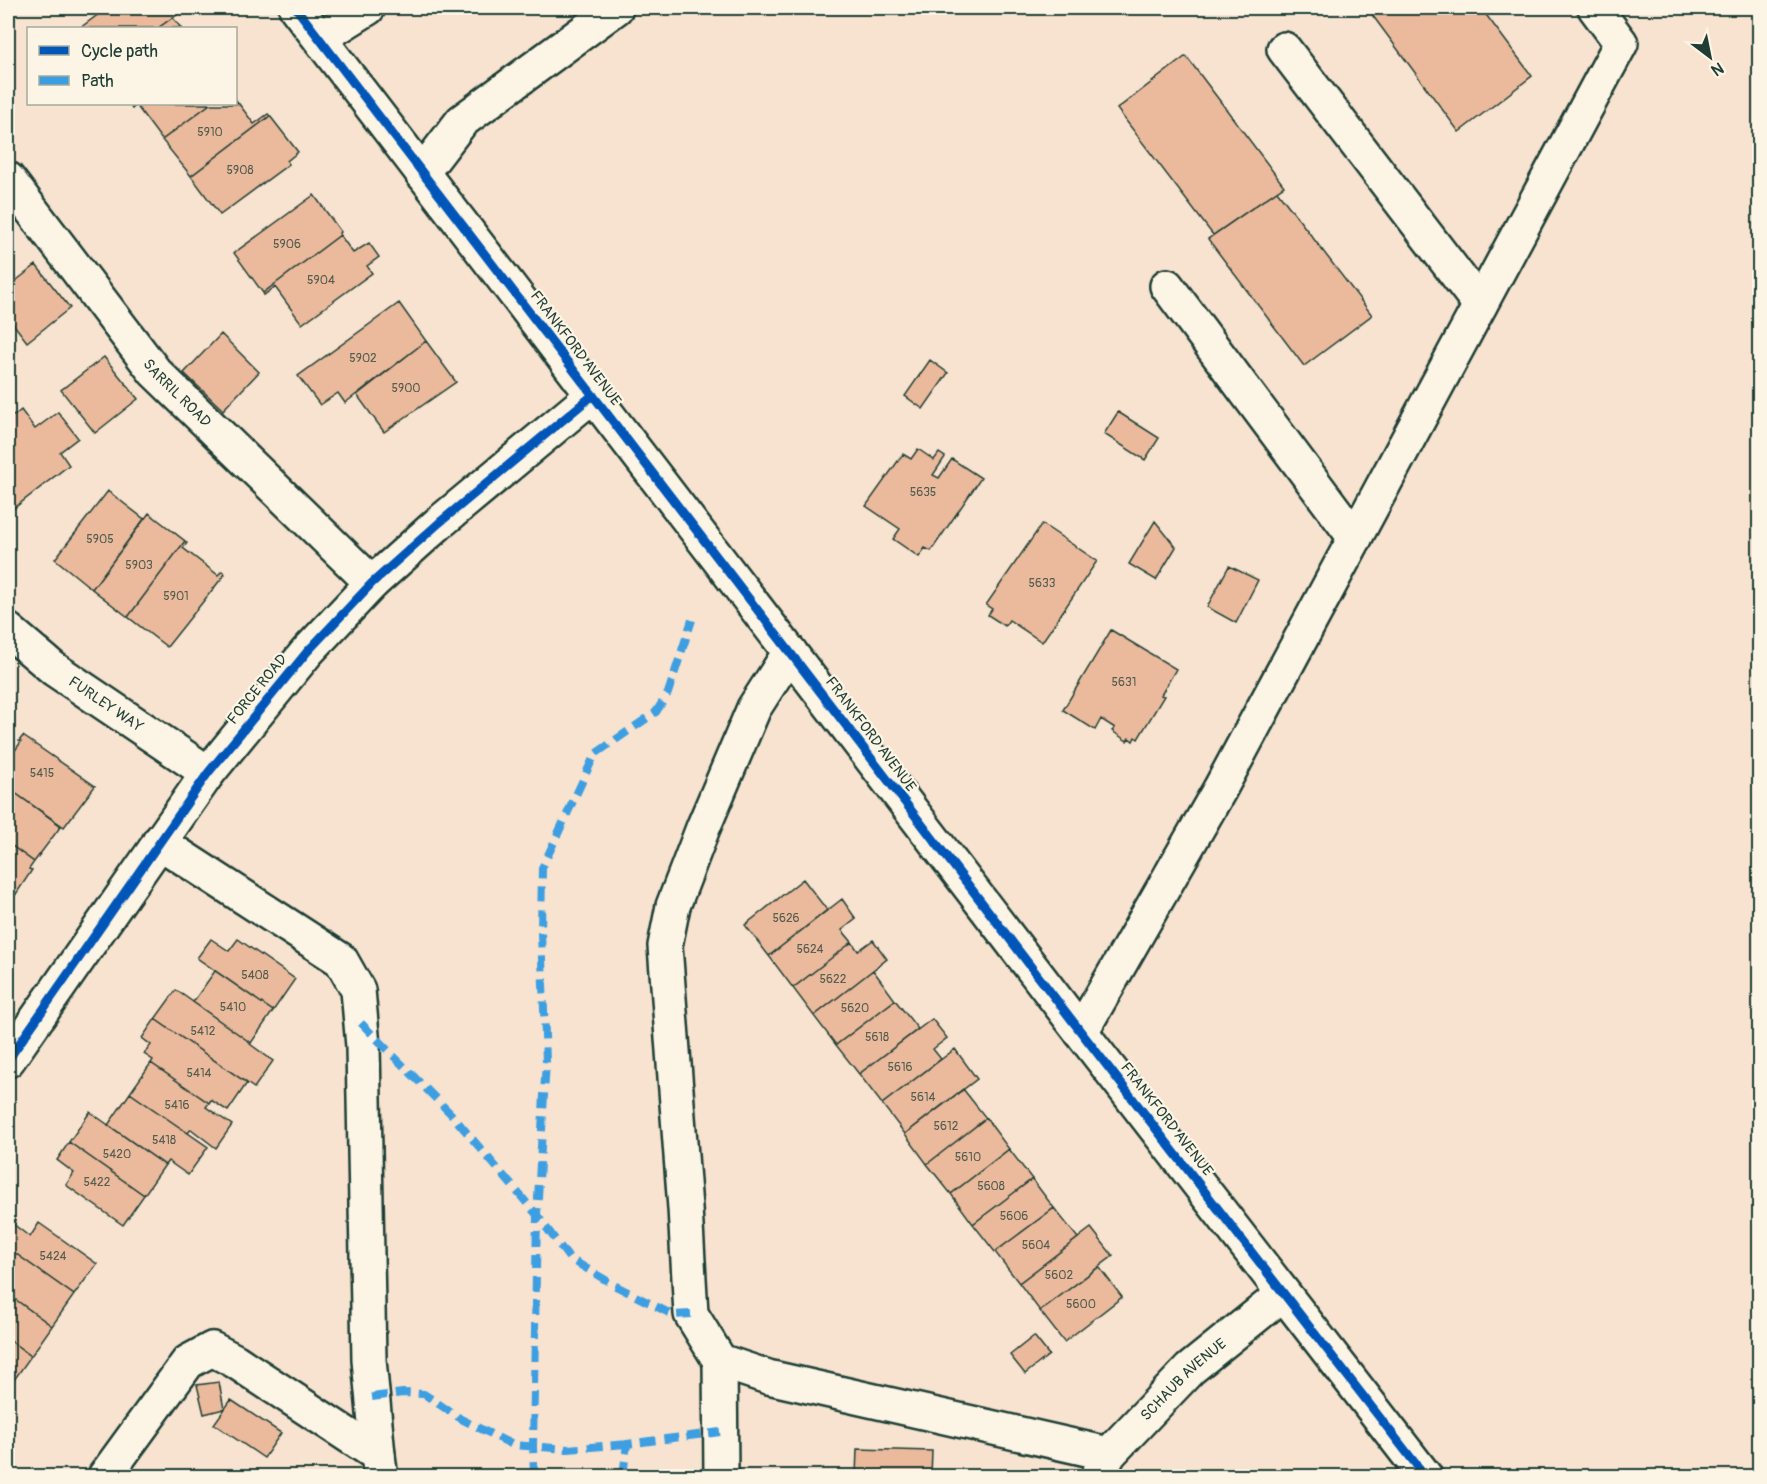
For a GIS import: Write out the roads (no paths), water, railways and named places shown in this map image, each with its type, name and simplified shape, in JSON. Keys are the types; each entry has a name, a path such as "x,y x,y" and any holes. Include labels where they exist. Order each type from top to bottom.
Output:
{"street":[{"name":"FRANKFORD AVENUE","path":"296,8 1081,1032 1425,1476"},
{"path":"320,39 368,8"},
{"path":"422,172 462,121 616,8"},
{"path":"1081,1032 1220,789 1621,43 1595,8"},
{"path":"1284,49 1480,305"},
{"name":"SARRIL ROAD","path":"8,179 155,372 372,583"},
{"path":"1167,285 1354,538"},
{"name":"FORCE ROAD","path":"8,1059 208,773 307,652 372,583 438,523 593,395"},
{"name":"FURLEY WAY","path":"8,630 54,669 208,773"},
{"path":"721,1476 720,1361 691,1314 665,946 674,906 702,828 754,708 790,652"},
{"path":"159,842 341,960 358,990 363,1046 369,1360 379,1466"},
{"name":"SCHAUB AVENUE","path":"1104,1465 1190,1369 1283,1294"},
{"path":"105,1476 188,1362 212,1348 235,1361 379,1466"},
{"path":"720,1361 768,1377 1104,1465"}]}
